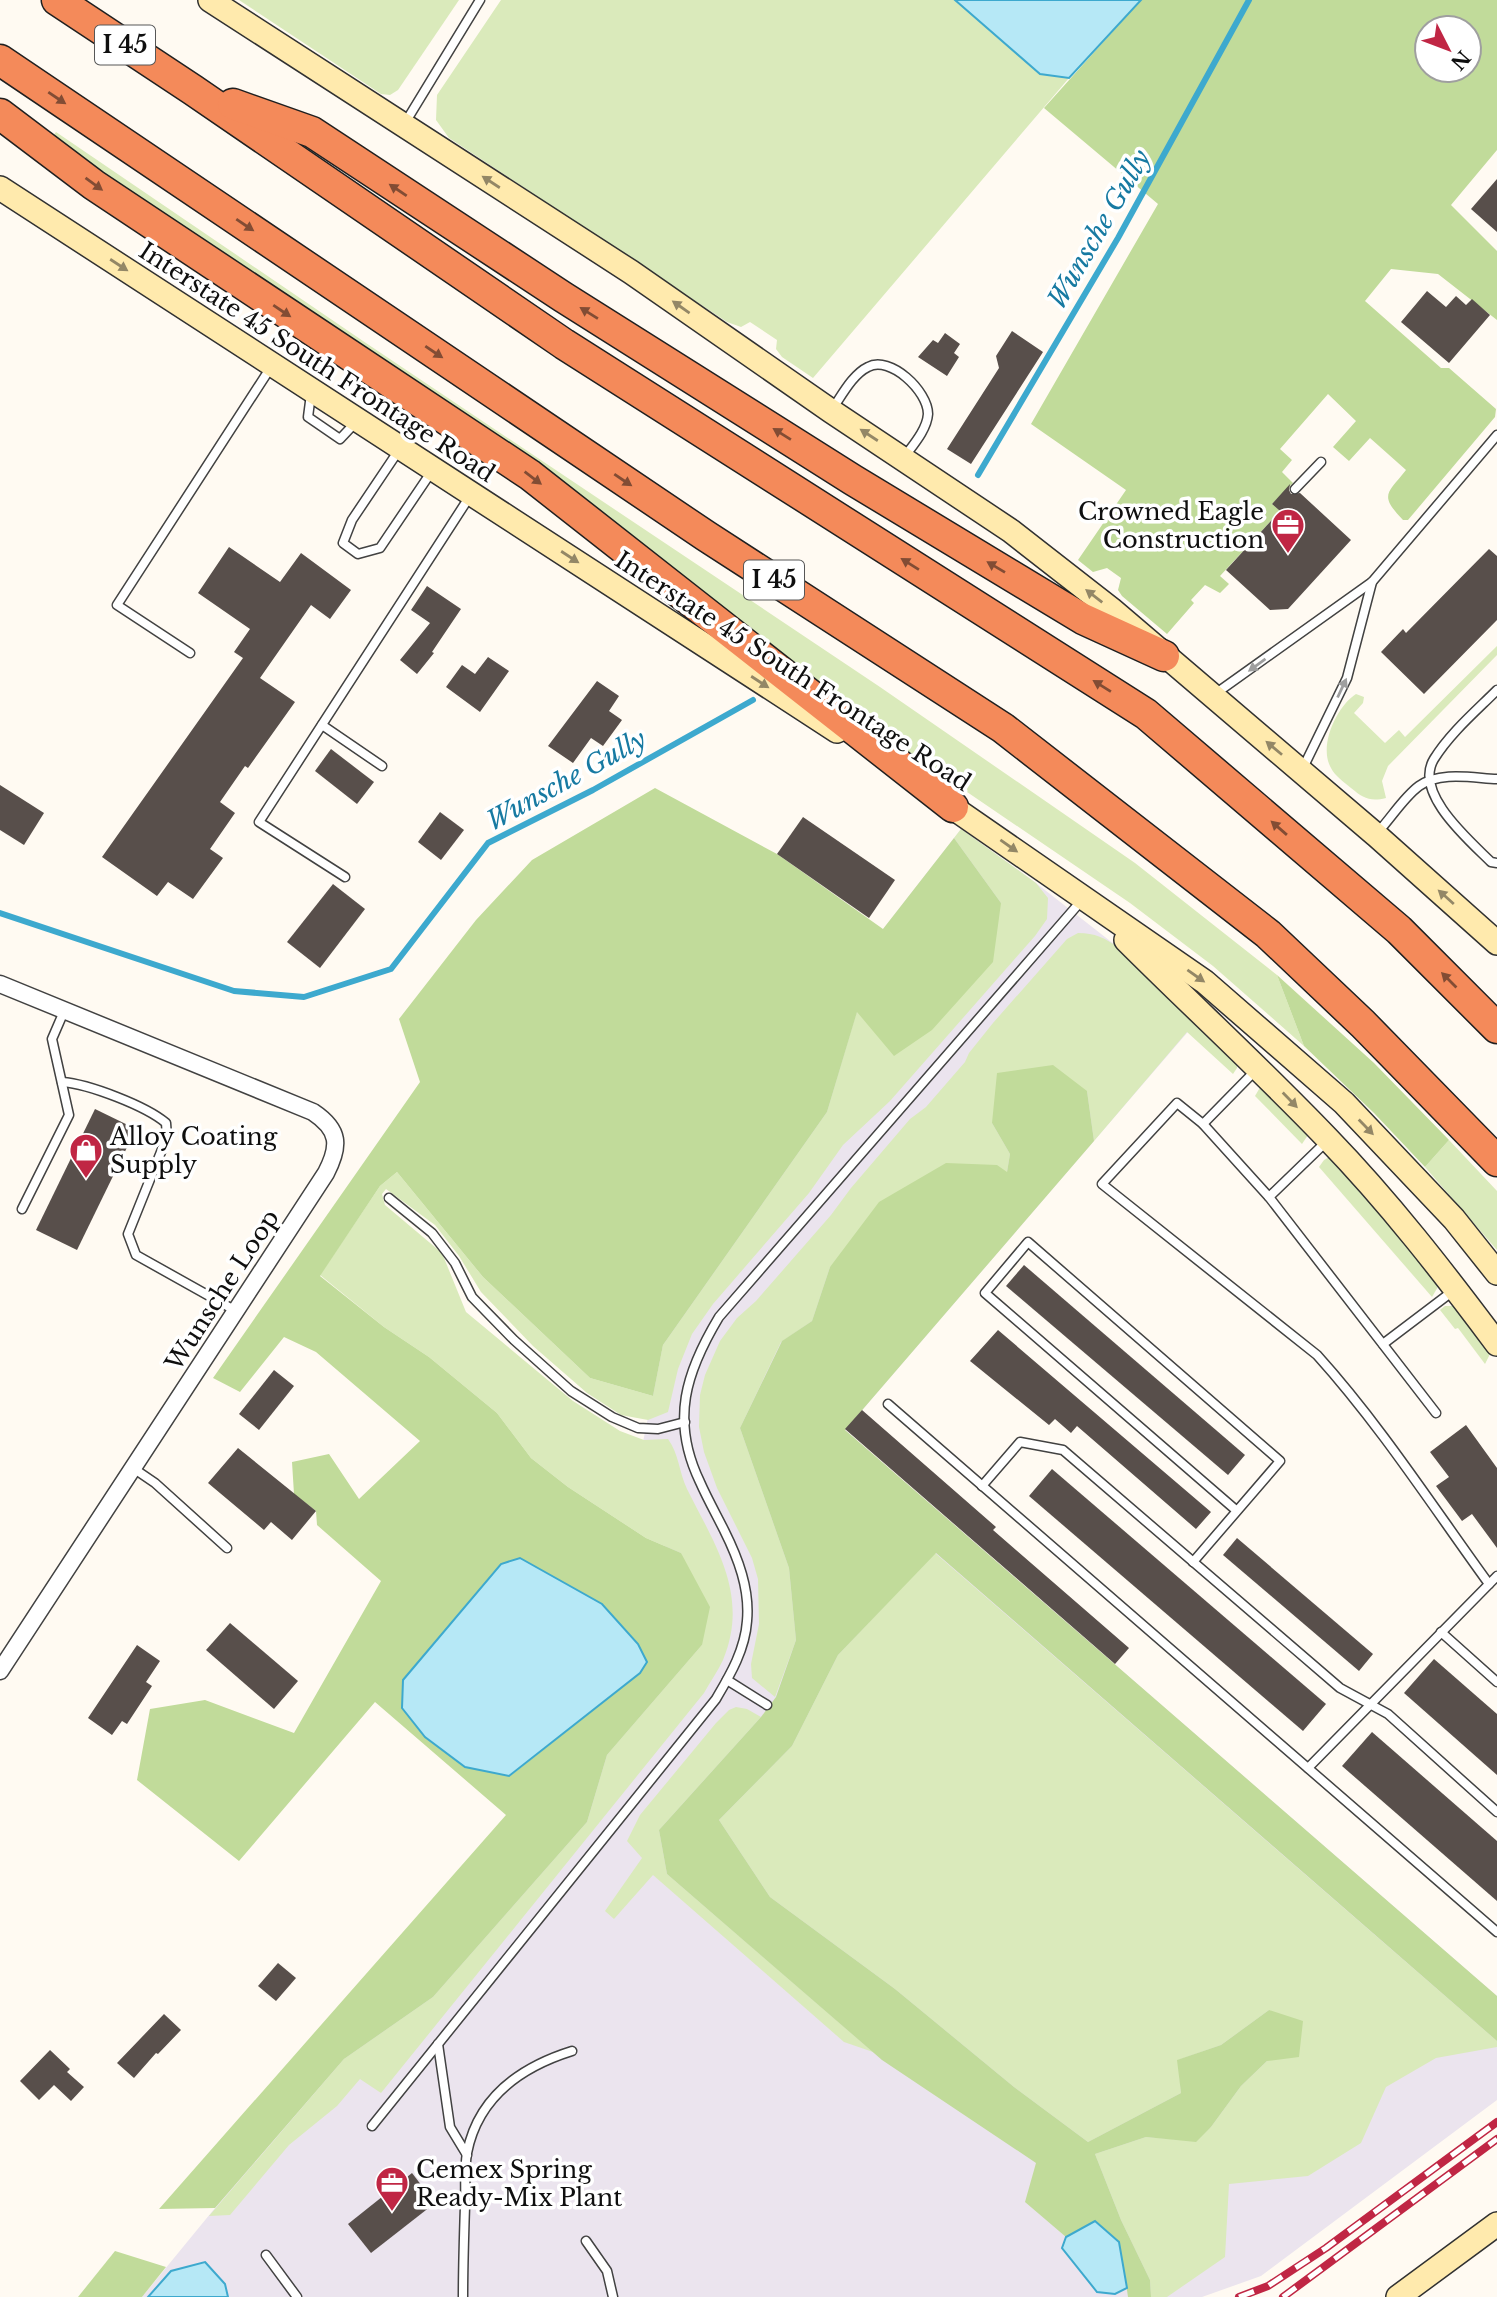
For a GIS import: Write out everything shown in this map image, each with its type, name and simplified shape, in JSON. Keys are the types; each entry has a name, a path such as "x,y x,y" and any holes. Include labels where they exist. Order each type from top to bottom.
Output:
{"highway":[{"name":"I 45","path":"57,0 564,344 1146,714 1399,930 1497,1028"},
{"name":"I 45","path":"0,60 706,536 1003,728 1268,934 1363,1024 1497,1161"},
{"path":"193,90 312,132 563,298 865,486 1083,619 1164,656"},
{"path":"0,114 94,185 530,475 953,807"}],"main road":[{"path":"210,0 631,272 831,411 1011,531 1111,609 1376,835 1497,943"},
{"name":"Interstate 45 South Frontage Road","path":"0,188 953,807 1205,982 1344,1103 1454,1219 1497,1273"},
{"path":"1084,898 1329,1139 1424,1248 1497,1343"},
{"path":"1398,2297 1497,2224"}],"street":[{"name":"Wunsche Loop","path":"0,984 313,1112 331,1128 336,1148 326,1173 0,1671"}],"lane":[{"path":"403,126 480,0"},
{"path":"831,411 866,367 880,363 894,369 913,384 927,402 928,417 921,433 903,458"},
{"path":"190,653 117,604 273,365"},
{"path":"1212,696 1372,582 1497,435"},
{"path":"401,447 352,520 343,543 358,554 380,548 433,469"},
{"path":"1295,489 1321,462"},
{"path":"345,877 259,822 472,494"},
{"path":"1301,771 1347,678 1372,582"},
{"path":"1497,690 1432,761 1430,780 1436,798 1453,824 1491,862 1497,863"},
{"path":"322,725 382,766"},
{"path":"1376,835 1418,787 1430,780 1497,779"},
{"path":"372,2126 716,1699 737,1664 747,1623 747,1598 734,1550 699,1481 686,1440 688,1381 700,1349 719,1317 1084,898"},
{"path":"22,1209 69,1115 52,1039 65,1009"},
{"path":"1203,1124 1259,1068"},
{"path":"62,1082 78,1083 155,1113 166,1123 167,1137 128,1234 136,1255 236,1311"},
{"path":"1436,1413 1269,1197 1203,1124 1177,1103 1102,1184 1317,1355 1390,1445 1489,1584"},
{"path":"1269,1197 1329,1139"},
{"path":"389,1199 432,1233 455,1263 472,1297 514,1340 571,1391 612,1417 638,1428 658,1429 685,1422"},
{"path":"1193,1562 1237,1511 1280,1461 1028,1242 985,1293 1237,1511"},
{"path":"1383,1344 1456,1289"},
{"path":"888,1404 1497,1932"},
{"path":"982,1486 1020,1442 1063,1450 1340,1688 1388,1714 1497,1812"},
{"path":"133,1468 155,1483 227,1548"},
{"path":"1308,1768 1497,1576"},
{"path":"1441,1632 1497,1682"},
{"path":"727,1680 767,1705"},
{"path":"438,2044 450,2127 467,2155"},
{"path":"463,2297 467,2155 473,2131 485,2108 511,2079 545,2059 572,2051"},
{"path":"586,2241 607,2271 613,2297"},
{"path":"266,2255 297,2297"}],"shaded area":[{"path":"961,829 1119,948 1199,1019 845,1430 1497,1996 1497,2100 1261,2276 1202,2297 142,2297 215,2208 702,1645 637,1471 663,1345 880,933"}],"green space":[{"path":"239,0 459,0 398,90 390,95 381,94"},
{"path":"501,0 955,0 1040,73 1069,78 813,378 782,357 776,349 777,340 750,322 741,327 727,322 449,138 436,120 437,95"},
{"path":"1141,0 1497,0 1497,150 1451,205 1497,251 1497,320 1438,274 1391,269 1365,301 1441,368 1449,368 1496,409 1495,417 1408,520 1403,520 1388,500 1388,495 1406,470 1370,438 1349,461 1333,447 1356,421 1328,394 1280,449 1292,460 1282,472 1293,483 1272,504 1280,511 1220,576 1229,584 1220,593 1205,585 1191,600 1194,603 1167,634 1122,596 1118,590 1121,578 1107,568 1093,572 1078,560 1126,490 1031,424 1158,204 1044,108"},
{"path":"56,132 880,687 1135,863 1277,975 1304,1046 1213,966 1130,903 860,719 50,140"},
{"path":"1497,646 1497,655 1388,766 1382,781 1386,798 1375,800 1363,797 1335,774 1328,759 1328,738 1336,717 1356,694 1364,697 1363,703 1354,713 1385,743 1399,730 1405,737"},
{"path":"655,788 777,854 883,929 954,838 1001,903 993,962 932,1030 894,1056 857,1012 827,1112 663,1345 653,1396 590,1378 483,1277 397,1172 380,1186 320,1276 384,1327 429,1357 497,1413 531,1458 568,1487 646,1538 681,1553 710,1607 702,1645 607,1755 587,1822 433,1997 344,2059 215,2208 159,2209 506,1815 375,1702 239,1861 137,1780 150,1709 205,1700 294,1733 381,1581 317,1525 316,1511 294,1494 292,1462 329,1454 359,1499 420,1441 316,1352 284,1337 240,1392 213,1378 420,1082 399,1019 476,920 532,860","holes":["520,1558 539,1570 647,1661 640,1673 510,1776 403,1680 501,1564"]},
{"path":"961,829 1036,883 1048,898 1047,919 890,1101 843,1145 809,1193 713,1304 692,1334 678,1369 668,1412 648,1420 621,1415 587,1393 533,1346 481,1292 459,1256 435,1225 386,1189 382,1194 385,1205 442,1253 466,1312 573,1401 620,1431 644,1440 668,1439 687,1489 726,1571 733,1614 730,1636 723,1660 704,1693 381,2093 360,2079 337,2106 289,2145 230,2215 209,2216 344,2059 433,1997 587,1822 607,1755 702,1645 681,1553 646,1538 568,1487 531,1458 497,1413 429,1357 384,1327 320,1275 380,1186 397,1172 483,1277 590,1378 653,1396 663,1345 827,1112 857,1011 1001,903 954,838"},
{"path":"1078,933 1100,937 1119,948 1238,1060 1237,1068 1233,1074 1187,1032 1094,1141 1087,1091 992,1123 1010,1154 1007,1172 830,1267 812,1321 781,1342 740,1428 789,1568 796,1640 775,1697 752,1678 751,1664 759,1624 758,1579 752,1558 717,1488 704,1452 699,1427 700,1395 705,1375 720,1341 737,1318 756,1301 831,1215 910,1119 926,1107 965,1062 993,1023 1067,939"},
{"path":"1277,975 1374,1063 1449,1140 1425,1167 1374,1113 1304,1046"},
{"path":"1053,1065 1087,1091 1094,1141 845,1430 1497,1996 1497,2041 936,1553 838,1655 792,1746 719,1820 770,1897 895,1989 1014,2087 1088,2142 1181,2093 1177,2060 1221,2045 1269,2010 1303,2021 1299,2057 1267,2061 1241,2086 1211,2127 1196,2142 1146,2137 1095,2154 1121,2220 1150,2280 1151,2297 1128,2297 1126,2283 1095,2221 1066,2237 1025,2202 1036,2163 882,2060 667,1874 659,1830 776,1697 796,1640 789,1568 740,1428 782,1341 812,1321 830,1267 879,1202 946,1163 997,1165 1007,1172 1010,1154 992,1123 997,1073"},
{"path":"1262,1084 1310,1132 1302,1144 1255,1096"},
{"path":"1449,1140 1497,1191 1497,1250 1425,1167"},
{"path":"1331,1156 1337,1157 1439,1285 1432,1297 1319,1167"},
{"path":"1445,1306 1458,1306 1491,1352 1485,1364 1458,1328 1455,1329 1440,1310"},
{"path":"935,1553 1497,2041 1497,2047 1436,2058 1386,2087 1361,2143 1308,2176 1229,2184 1225,2257 1167,2297 1151,2297 1150,2280 1121,2220 1095,2154 1146,2137 1196,2141 1211,2127 1241,2086 1267,2061 1269,2010 1221,2045 1178,2060 1181,2093 1088,2142 1014,2087 895,1989 770,1897 719,1820 792,1746 838,1655"},
{"path":"736,1707 747,1709 761,1717 659,1830 667,1874 873,2052 844,2042 653,1875 614,1919 605,1911 642,1858 627,1841 640,1815 716,1723"},
{"path":"115,2251 166,2267 142,2297 78,2297"}],"water":[{"path":"955,0 1141,0 1069,78 1040,74"},
{"path":"520,1558 602,1604 638,1644 647,1662 640,1673 509,1776 465,1767 425,1737 402,1708 403,1680 501,1564"},
{"path":"1095,2221 1119,2242 1127,2288 1115,2294 1097,2292 1062,2248 1066,2237"},
{"path":"205,2262 225,2284 228,2297 148,2297 171,2271"}],"building":[{"path":"1497,179 1497,232 1471,209"},
{"path":"1427,291 1446,307 1456,296 1466,305 1472,299 1490,315 1449,363 1401,322"},
{"path":"1012,331 1043,352 971,464 947,449 999,368 996,356"},
{"path":"945,333 960,344 954,353 959,357 947,376 918,357 933,340 938,343"},
{"name":"Crowned Eagle Construction","path":"1290,484 1291,494 1300,493 1351,540 1288,609 1270,610 1226,570 1280,511 1272,504"},
{"path":"229,547 280,582 301,553 351,590 330,619 311,605 260,678 295,702 220,802 235,813 210,849 223,858 193,899 168,882 157,896 102,857 243,658 234,652 250,629 198,593"},
{"path":"1489,549 1497,556 1497,620 1424,694 1381,652 1403,629 1406,633"},
{"path":"427,586 461,609 432,652 434,653 417,674 400,660 430,623 411,610"},
{"path":"488,657 509,671 480,712 446,687 462,665 475,674"},
{"path":"597,681 619,696 609,711 622,720 603,746 591,738 573,763 548,746"},
{"path":"331,749 374,782 357,804 315,771"},
{"path":"0,785 44,813 24,845 0,830"},
{"path":"440,812 464,830 441,860 418,842"},
{"path":"803,817 895,880 869,918 777,854"},
{"path":"333,884 365,909 320,968 287,942"},
{"name":"Alloy Coating Supply","path":"95,1109 136,1129 77,1250 36,1230"},
{"path":"1024,1265 1245,1455 1228,1475 1006,1286"},
{"path":"998,1330 1211,1512 1196,1529 1077,1426 1071,1433 1055,1419 1049,1425 970,1361"},
{"path":"274,1370 294,1386 259,1430 239,1414"},
{"path":"862,1410 996,1527 993,1530 1129,1648 1115,1664 845,1429"},
{"path":"1466,1425 1497,1468 1497,1548 1472,1514 1462,1521 1436,1486 1449,1477 1430,1452"},
{"path":"238,1448 316,1511 292,1540 271,1522 264,1530 208,1483"},
{"path":"1052,1469 1326,1704 1303,1731 1029,1496"},
{"path":"1237,1538 1373,1654 1359,1671 1223,1555"},
{"path":"230,1623 298,1681 274,1709 206,1650"},
{"path":"137,1645 160,1661 146,1682 152,1686 127,1724 122,1721 112,1735 88,1718"},
{"path":"1434,1659 1497,1714 1497,1775 1404,1693"},
{"path":"1372,1732 1497,1841 1497,1901 1342,1766"},
{"path":"278,1963 296,1978 276,2001 258,1986"},
{"path":"164,2014 181,2030 134,2078 117,2063"},
{"path":"50,2050 70,2069 67,2072 84,2087 71,2101 54,2085 39,2100 20,2081"},
{"name":"Cemex Spring Ready-Mix Plant","path":"412,2173 435,2203 371,2253 348,2224"}],"waterway":[{"name":"Wunsche Gully","path":"978,475 1118,238 1249,0"},
{"name":"Wunsche Gully","path":"0,913 234,991 304,997 391,969 488,843 593,790 753,700"}],"railway":[{"path":"1239,2297 1268,2286 1326,2248 1497,2122"},
{"path":"1283,2297 1497,2139"}],"place":[{"name":"Crowned Eagle Construction","path":"1288,555"},
{"name":"Alloy Coating Supply","path":"86,1180"},
{"name":"Cemex Spring Ready-Mix Plant","path":"392,2213"}]}
